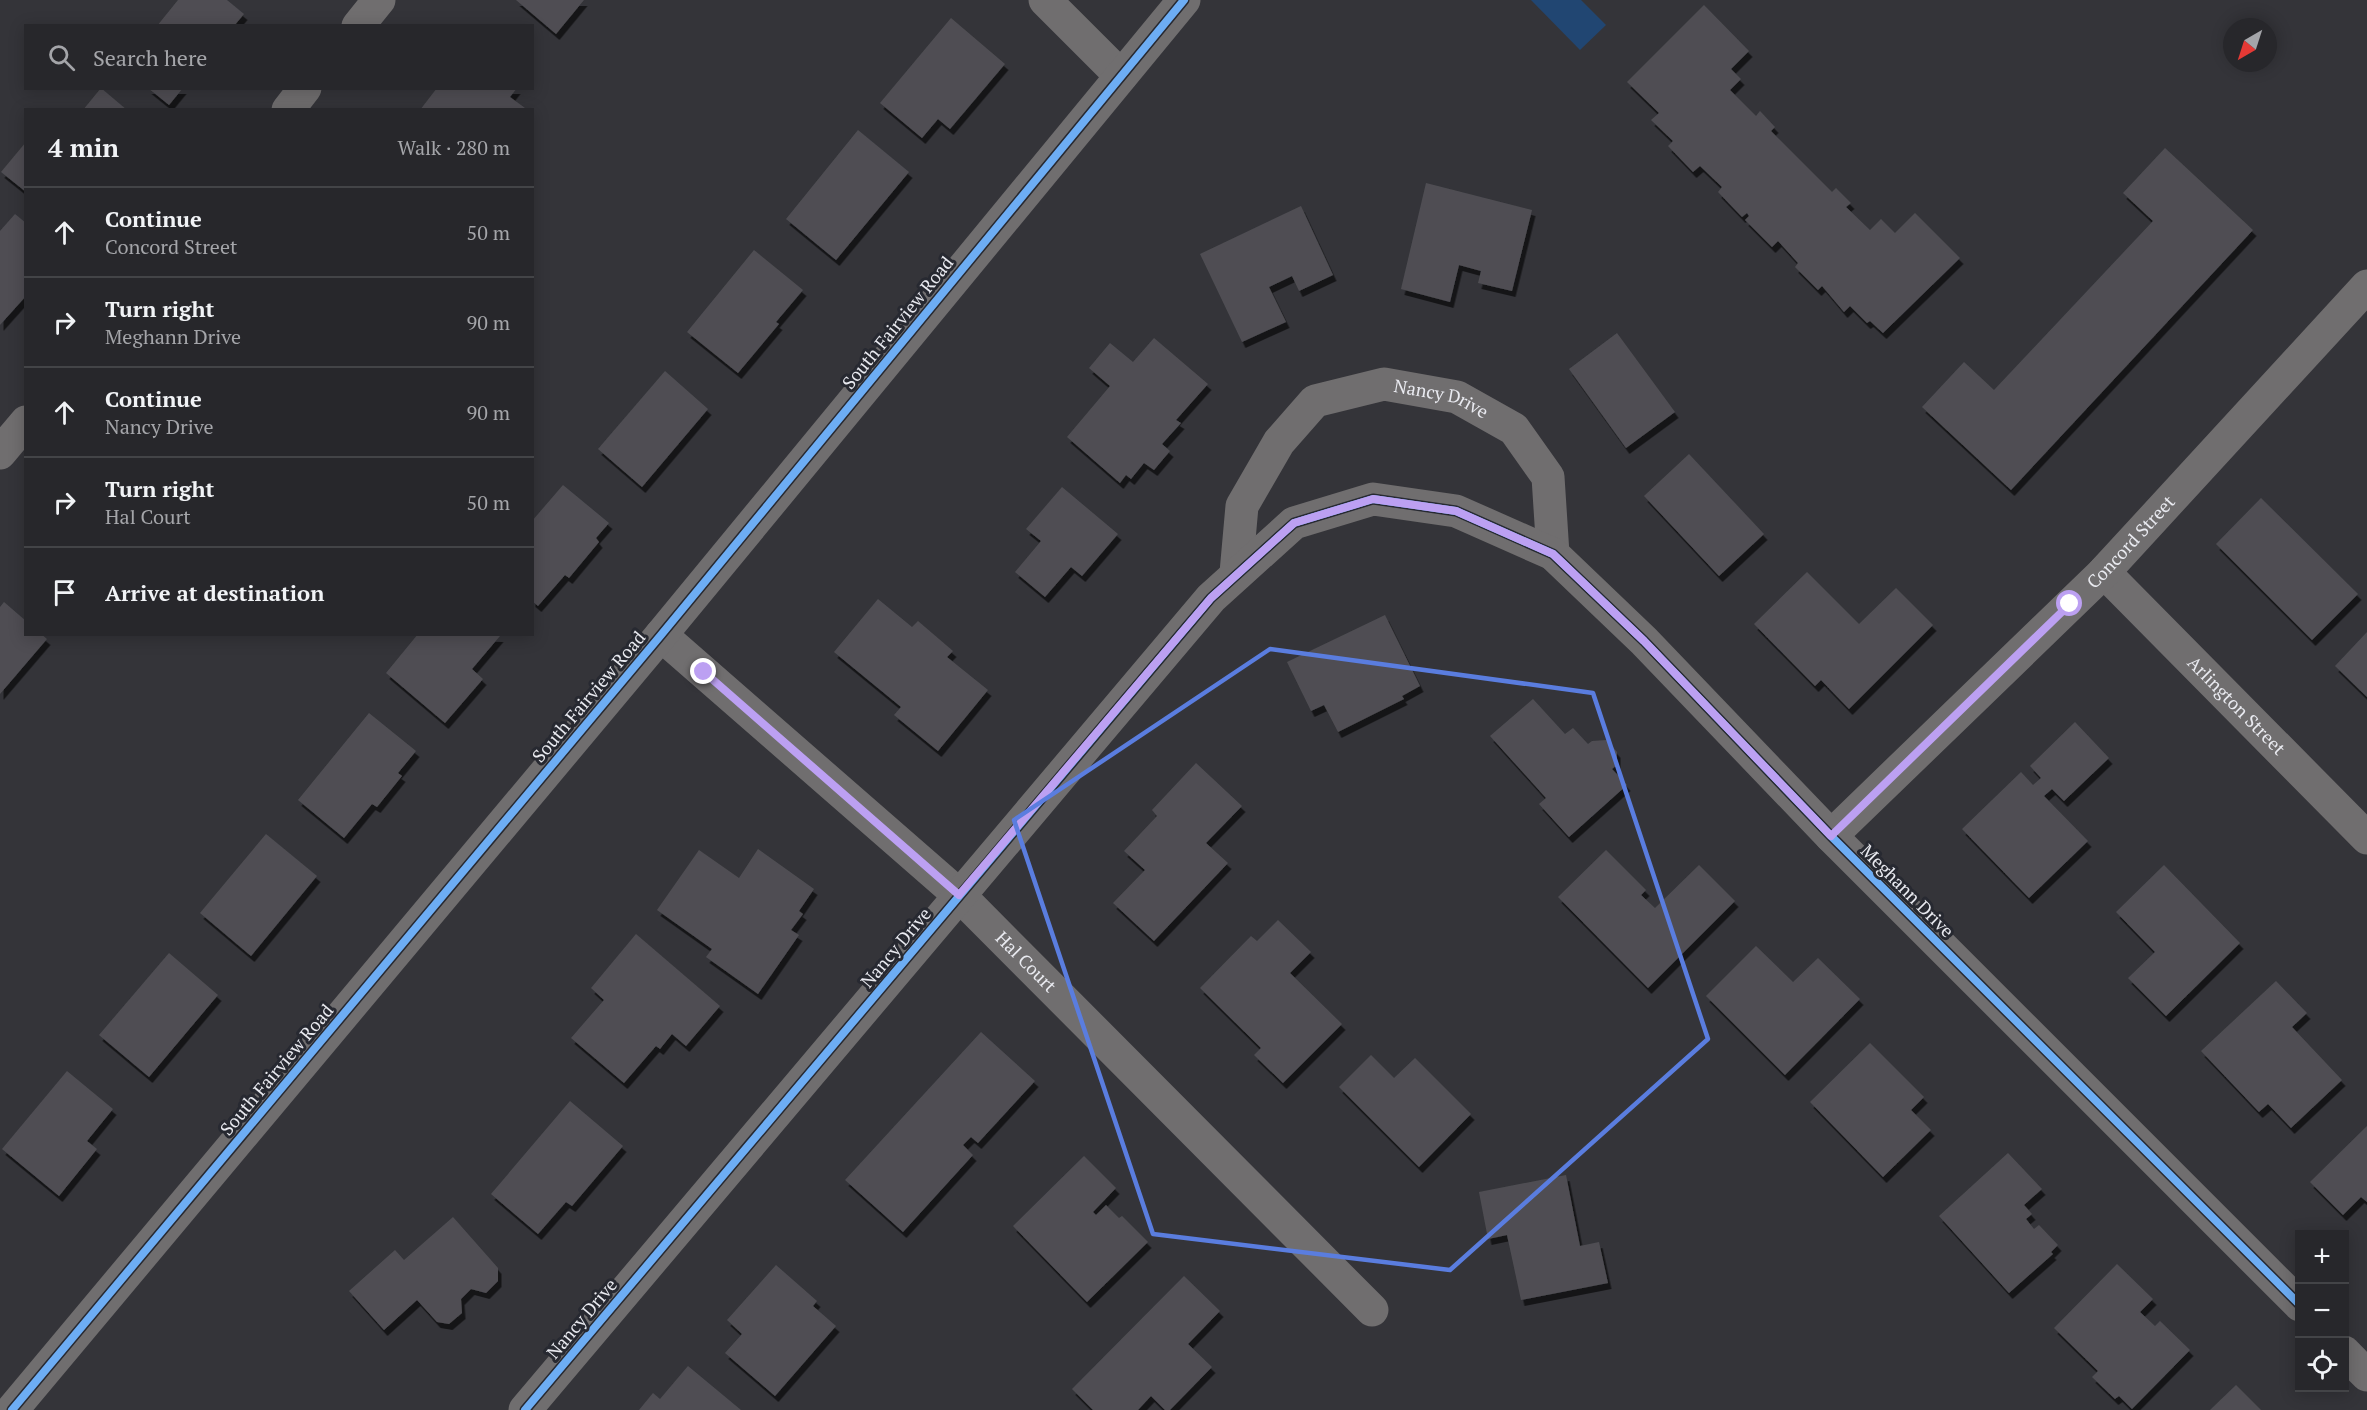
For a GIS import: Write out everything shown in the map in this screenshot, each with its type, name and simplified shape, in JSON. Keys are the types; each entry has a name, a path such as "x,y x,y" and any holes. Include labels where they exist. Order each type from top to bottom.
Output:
{"street":[{"path":"360,24 379,0"},
{"path":"1045,0 1121,76"},
{"name":"South Fairview Road","path":"12,1410 661,635 1184,0"},
{"path":"290,108 303,90"},
{"name":"Concord Street","path":"1831,836 2104,572 2367,286"},
{"name":"Nancy Drive","path":"1236,573 1242,506 1279,442 1315,401 1384,384 1457,397 1514,429 1548,477 1553,554"},
{"path":"0,453 24,424"},
{"name":"Meghann Drive","path":"1373,499 1456,511 1553,554 1644,641 1831,836 2295,1300"},
{"name":"Nancy Drive","path":"525,1410 1211,598 1294,523 1373,499"},
{"name":"Arlington Street","path":"2104,572 2367,838"},
{"name":"Hal Court","path":"661,635 959,895 1372,1310"},
{"path":"2349,1357 2367,1375"}],"highlighted area":[{"path":"1270,649 1593,693 1708,1039 1450,1270 1153,1234 1014,820"}],"water":[{"path":"1531,0 1581,0 1606,25 1580,50"}],"building":[{"path":"178,0 227,0 244,14 236,24 159,24"},
{"path":"516,0 584,0 556,34"},
{"path":"1704,5 1749,51 1731,69 1741,79 1730,90 1756,116 1760,111 1775,127 1771,131 1832,192 1836,188 1851,203 1846,207 1870,230 1881,219 1895,233 1915,213 1960,258 1883,333 1870,321 1867,323 1850,306 1844,312 1822,286 1818,290 1795,267 1798,263 1778,241 1772,247 1745,220 1749,216 1747,213 1742,217 1718,192 1722,187 1700,166 1693,172 1668,146 1673,141 1651,120 1659,113 1627,82"},
{"path":"951,18 1005,64 950,129 938,119 922,138 880,103"},
{"path":"99,90 103,90 125,108 85,108"},
{"path":"150,90 181,90 169,105"},
{"path":"435,90 515,90 510,97 525,108 422,108"},
{"path":"858,130 909,172 836,260 786,219"},
{"path":"24,144 24,190 1,172"},
{"path":"2165,148 2253,230 2011,490 1922,407 1964,362 1994,390 2153,221 2123,193"},
{"path":"1426,183 1532,210 1512,291 1478,283 1481,271 1459,265 1450,302 1401,289"},
{"path":"1301,206 1333,275 1299,291 1292,276 1269,287 1286,322 1242,342 1200,254"},
{"path":"15,214 24,221 24,298 0,325 0,231"},
{"path":"754,250 803,290 776,322 779,324 738,373 687,332"},
{"path":"1617,333 1675,412 1626,448 1569,369"},
{"path":"1154,338 1208,384 1176,420 1181,423 1162,444 1170,451 1154,470 1144,463 1131,479 1126,475 1120,483 1067,437 1110,386 1089,368 1110,343 1133,362"},
{"path":"665,371 708,409 642,487 598,449"},
{"path":"1689,454 1764,534 1719,576 1644,496"},
{"path":"563,485 609,523 596,538 599,542 569,578 565,575 538,606 534,603 534,519"},
{"path":"1062,487 1118,534 1082,576 1071,567 1045,597 1015,572 1041,541 1026,529"},
{"path":"2261,498 2358,594 2312,640 2216,544"},
{"path":"1807,572 1859,624 1896,588 1933,625 1849,709 1821,680 1815,686 1754,624"},
{"path":"878,599 912,627 918,621 953,651 947,657 988,690 938,751 894,715 901,707 834,652"},
{"path":"4,602 24,619 24,636 43,636 47,639 0,694 0,607"},
{"path":"1385,615 1420,686 1402,696 1404,699 1338,732 1324,705 1311,711 1287,662"},
{"path":"2367,632 2367,697 2335,666"},
{"path":"416,636 500,636 472,669 483,679 445,723 386,673"},
{"path":"1533,699 1565,734 1573,728 1588,744 1592,741 1607,740 1617,752 1617,765 1612,769 1627,785 1569,837 1539,804 1546,798 1490,736"},
{"path":"369,713 416,751 398,773 402,776 377,807 372,804 344,838 298,800"},
{"path":"2075,722 2109,758 2064,801 2052,789 2044,796 2088,841 2029,898 1962,829 2021,772 2033,785 2041,778 2030,766"},
{"path":"1196,763 1242,806 1206,843 1228,863 1154,941 1113,903 1145,870 1124,851 1157,816 1152,810"},
{"path":"266,834 317,876 251,956 200,913"},
{"path":"758,849 814,889 799,911 803,914 791,930 799,935 758,994 706,957 712,949 657,910 699,850 739,878"},
{"path":"1606,850 1646,890 1641,895 1655,908 1699,865 1735,901 1648,988 1558,897"},
{"path":"2164,865 2240,943 2166,1016 2128,978 2155,952 2116,912"},
{"path":"1278,920 1311,952 1290,973 1342,1024 1283,1083 1254,1055 1261,1048 1200,988 1251,936 1257,941"},
{"path":"636,934 720,1006 686,1046 672,1034 660,1049 656,1046 624,1083 571,1038 604,1000 591,988"},
{"path":"1756,946 1793,982 1818,958 1860,999 1785,1075 1706,996"},
{"path":"169,953 218,995 149,1077 99,1035"},
{"path":"2276,981 2307,1013 2292,1027 2342,1080 2291,1128 2268,1104 2259,1112 2201,1051"},
{"path":"981,1032 1035,1081 978,1143 971,1137 963,1145 973,1155 903,1232 845,1180"},
{"path":"1870,1043 1924,1097 1911,1110 1931,1130 1883,1177 1810,1102"},
{"path":"1371,1055 1394,1078 1415,1058 1471,1114 1419,1167 1339,1087"},
{"path":"67,1071 113,1109 87,1141 97,1149 59,1196 2,1149"},
{"path":"570,1101 623,1146 572,1206 566,1202 538,1234 491,1194"},
{"path":"2367,1126 2367,1202 2361,1197 2343,1215 2310,1182"},
{"path":"2008,1153 2042,1189 2024,1205 2032,1214 2026,1219 2034,1229 2039,1225 2058,1245 2051,1252 2053,1254 2009,1293 1939,1216"},
{"path":"1084,1156 1116,1188 1093,1212 1096,1215 1106,1205 1119,1218 1122,1216 1148,1242 1087,1302 1013,1226"},
{"path":"1566,1175 1580,1246 1599,1242 1608,1283 1521,1300 1507,1235 1488,1239 1479,1192"},
{"path":"453,1217 498,1268 498,1281 486,1293 471,1289 461,1299 462,1313 449,1324 437,1322 417,1300 384,1330 349,1291 395,1250 404,1260"},
{"path":"2117,1264 2153,1299 2140,1312 2155,1326 2160,1321 2190,1350 2132,1409 2119,1396 2115,1399 2092,1377 2098,1371 2054,1328"},
{"path":"776,1265 817,1301 813,1306 836,1326 775,1396 725,1353 742,1334 727,1320"},
{"path":"1184,1276 1220,1311 1188,1344 1212,1367 1170,1410 1165,1410 1151,1396 1138,1410 1093,1410 1072,1389"},
{"path":"688,1366 741,1410 639,1410 653,1393 660,1399"},
{"path":"2236,1385 2261,1410 2210,1410"}],"cycle path":[{"path":"12,1410 661,635 1184,0"},
{"path":"525,1410 1211,598 1294,523 1373,499 1456,511 1553,554 1644,641 1831,836 2295,1300"}],"route":[{"path":"704,672 959,895 1211,598 1236,573 1294,523 1373,499 1456,511 1553,554 1644,641 1831,836 2070,604"}]}
